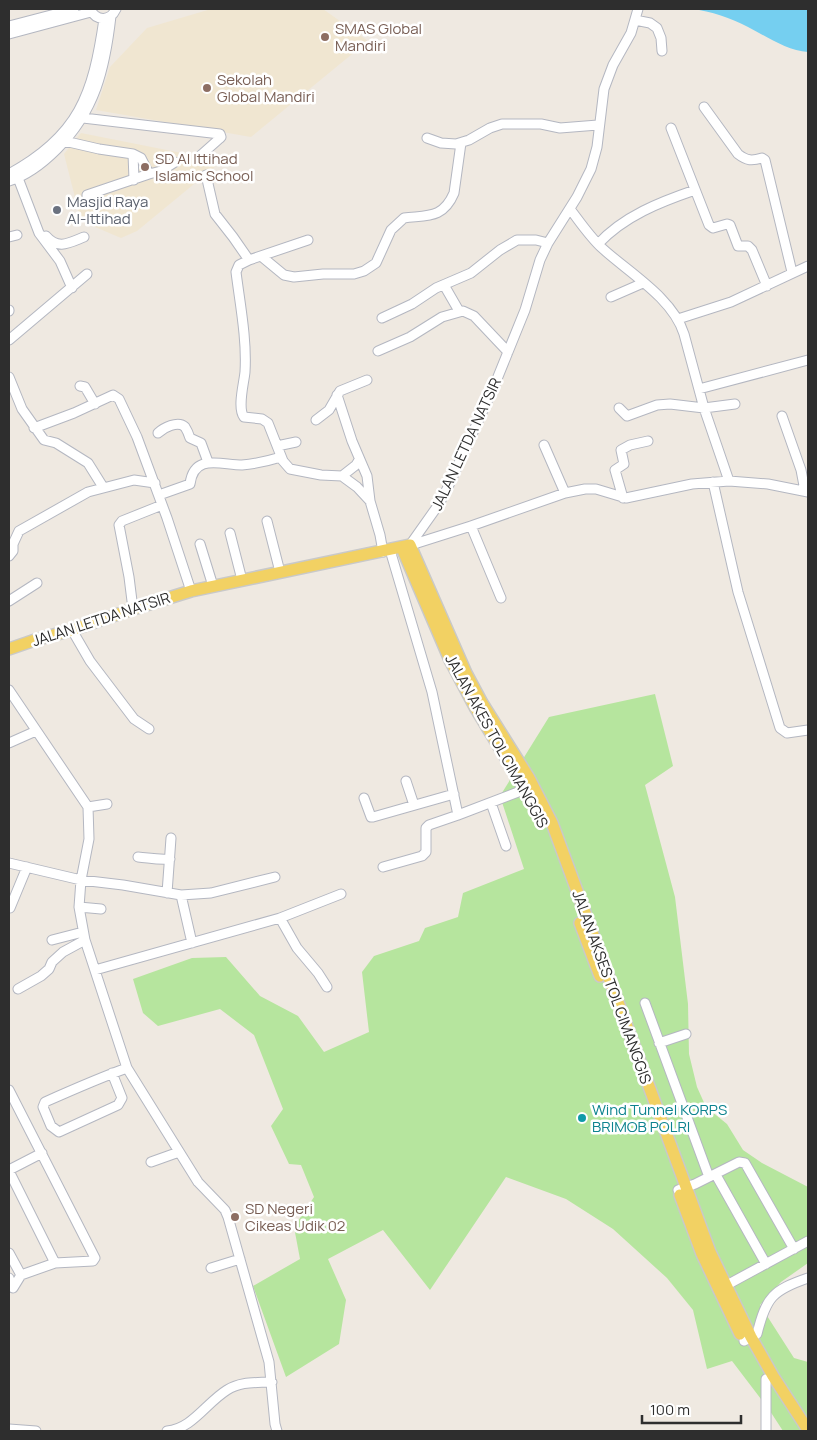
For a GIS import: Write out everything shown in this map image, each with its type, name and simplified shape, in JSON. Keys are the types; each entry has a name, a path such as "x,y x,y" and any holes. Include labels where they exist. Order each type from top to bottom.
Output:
{"main road":[{"name":"JALAN LETDA NATSIR","path":"9,649 191,591 406,547"},
{"name":"JALAN AKES TOL CIMANGGIS","path":"406,547 450,660 475,707 526,789 546,827 682,1189 702,1254 747,1339"},
{"name":"JALAN AKSES TOL CIMANGGIS","path":"406,547 466,673 482,703 529,778 552,822 682,1189 747,1339 769,1377 808,1430"},
{"path":"769,1377 800,1431"}],"street":[{"path":"9,26 74,9"},
{"name":"JALAN LETDA NATSIR","path":"406,547 439,504 448,487 508,352 525,310 540,260 586,178 594,159 601,99 608,74 628,39 638,9"},
{"path":"9,34 90,10 97,18 110,15"},
{"path":"9,174 31,162 61,140 83,118 95,94 107,51 110,15"},
{"path":"9,181 20,177 46,160 85,101 93,80 110,15"},
{"path":"635,20 650,23 657,28 661,38 662,52"},
{"path":"704,107 738,154 750,160 762,158 765,160 792,272"},
{"path":"83,118 220,134 220,139 201,156"},
{"path":"427,138 447,144 461,143 502,124 541,124 560,128 598,125"},
{"path":"671,128 709,225 713,228 730,225 738,246 748,246 752,250 767,286"},
{"path":"61,140 99,149 133,154 141,158 149,174"},
{"path":"261,256 284,275 294,277 354,274 364,271 376,263 391,230 404,218 423,218 434,215 451,201 454,194 461,143"},
{"path":"133,154 134,180"},
{"path":"87,195 161,170 175,162"},
{"path":"206,175 214,214 249,260"},
{"path":"20,177 41,226 51,241 58,245 66,245 84,237"},
{"path":"20,177 39,233 60,261 72,288"},
{"path":"598,244 617,228 646,209 696,190"},
{"path":"570,209 598,244 664,302 678,319 683,330 704,408 729,481"},
{"path":"308,240 249,260 239,265 236,272 245,363 241,410 244,417 262,419 268,423 281,457 290,469 321,475 342,476 357,487 370,501"},
{"path":"382,318 407,307 436,288 476,270 500,250 517,240 536,240 548,243"},
{"path":"678,319 731,302 808,266"},
{"path":"9,340 87,274"},
{"path":"610,297 643,283"},
{"path":"444,285 459,311"},
{"path":"378,351 410,337 442,317 459,311 467,312 474,316 508,352"},
{"path":"699,389 808,360"},
{"path":"9,377 22,409 44,440 56,443 88,463 103,487"},
{"path":"316,420 329,410 337,395 347,387 367,380"},
{"path":"80,386 85,387 95,404"},
{"path":"34,428 113,395 119,399 137,437 159,495 191,591"},
{"path":"337,395 367,476 370,501 380,535 387,551 432,692 458,815"},
{"path":"619,408 628,416 657,404 704,408 735,404"},
{"path":"406,547 565,493 596,489 623,498 630,498 684,485 729,481 768,484 807,491 782,416"},
{"path":"158,433 168,427 182,425 190,438 201,443 208,462"},
{"path":"623,498 615,470 624,464 621,450 630,445 648,441"},
{"path":"277,446 296,442"},
{"path":"544,445 565,493"},
{"path":"159,495 190,484 191,477 199,467 208,462 241,465 264,462 281,457"},
{"path":"342,476 360,460"},
{"path":"9,556 13,551 13,544 18,531 88,492 134,480 154,484"},
{"path":"713,482 738,592 780,728 788,734 808,730"},
{"path":"133,609 119,525 122,521 162,505"},
{"path":"267,521 280,572"},
{"path":"471,526 501,598"},
{"path":"230,533 242,580"},
{"path":"200,544 212,586"},
{"path":"9,601 37,583"},
{"path":"72,630 90,661 134,719 149,729"},
{"path":"9,690 88,807 89,839 81,880 79,907 84,936 127,1068 198,1182 225,1210 270,1362 275,1424 278,1431"},
{"path":"9,743 36,731"},
{"path":"406,781 414,805"},
{"path":"383,866 422,856 426,852 426,828 429,826 526,789"},
{"path":"364,798 371,817 454,794"},
{"path":"491,803 506,846"},
{"path":"88,807 107,804"},
{"path":"166,893 171,838"},
{"path":"138,857 155,860 170,859"},
{"path":"9,863 81,880 180,895 210,893 275,877"},
{"path":"10,908 27,867"},
{"path":"95,970 280,918 341,894"},
{"path":"180,895 192,943"},
{"path":"79,907 101,909"},
{"path":"280,918 296,948 318,973 327,987"},
{"path":"52,940 84,936"},
{"path":"18,989 41,976 49,969 52,962 84,936"},
{"path":"645,1003 713,1176 766,1264"},
{"path":"660,1043 686,1034"},
{"path":"112,1073 122,1098 118,1105 59,1132 51,1126 43,1108 45,1102 112,1073 127,1068"},
{"path":"9,1090 95,1258 93,1261 56,1263 21,1275 11,1290"},
{"path":"151,1162 179,1152"},
{"path":"42,1153 9,1170 56,1263"},
{"path":"682,1189 713,1176 739,1162 745,1163 794,1249"},
{"path":"725,1286 808,1241"},
{"path":"9,1253 21,1275"},
{"path":"211,1268 240,1259"},
{"path":"9,1278 11,1290"},
{"path":"747,1339 757,1334 762,1312 774,1295 786,1286 808,1278"},
{"path":"766,1431 769,1377"},
{"path":"167,1431 182,1428 227,1390 246,1382 272,1382"},
{"path":"9,1429 36,1431"}],"shaded area":[{"name":"Sekolah Global Mandiri","path":"211,9 323,9 368,41 251,137 96,110 110,67 147,28"},
{"path":"81,133 222,161 137,231 121,238 81,221 64,154"}],"green space":[{"path":"655,694 673,766 645,785 675,897 688,1004 689,1054 697,1087 706,1107 727,1124 743,1150 762,1163 808,1187 808,1263 781,1282 760,1305 794,1358 808,1362 808,1431 783,1431 732,1361 707,1369 693,1310 667,1278 613,1229 566,1199 506,1177 430,1290 383,1230 328,1259 346,1300 339,1344 286,1377 253,1286 300,1259 294,1227 314,1197 301,1165 289,1164 271,1126 283,1109 254,1035 220,1009 158,1026 143,1013 133,979 192,958 226,957 260,996 298,1016 324,1052 369,1032 362,972 374,956 419,941 425,928 458,917 463,893 524,869 500,796 549,717"}],"water":[{"path":"692,9 808,9 808,52 792,49 728,18"}],"place":[{"name":"SMAS Global Mandiri","path":"325,37"},
{"name":"Sekolah Global Mandiri","path":"207,88"},
{"name":"SD Al Ittihad Islamic School","path":"145,167"},
{"name":"Masjid Raya Al-Ittihad","path":"57,210"},
{"name":"Wind Tunnel KORPS BRIMOB POLRI","path":"582,1118"},
{"name":"SD Negeri Cikeas Udik 02","path":"235,1217"}]}
